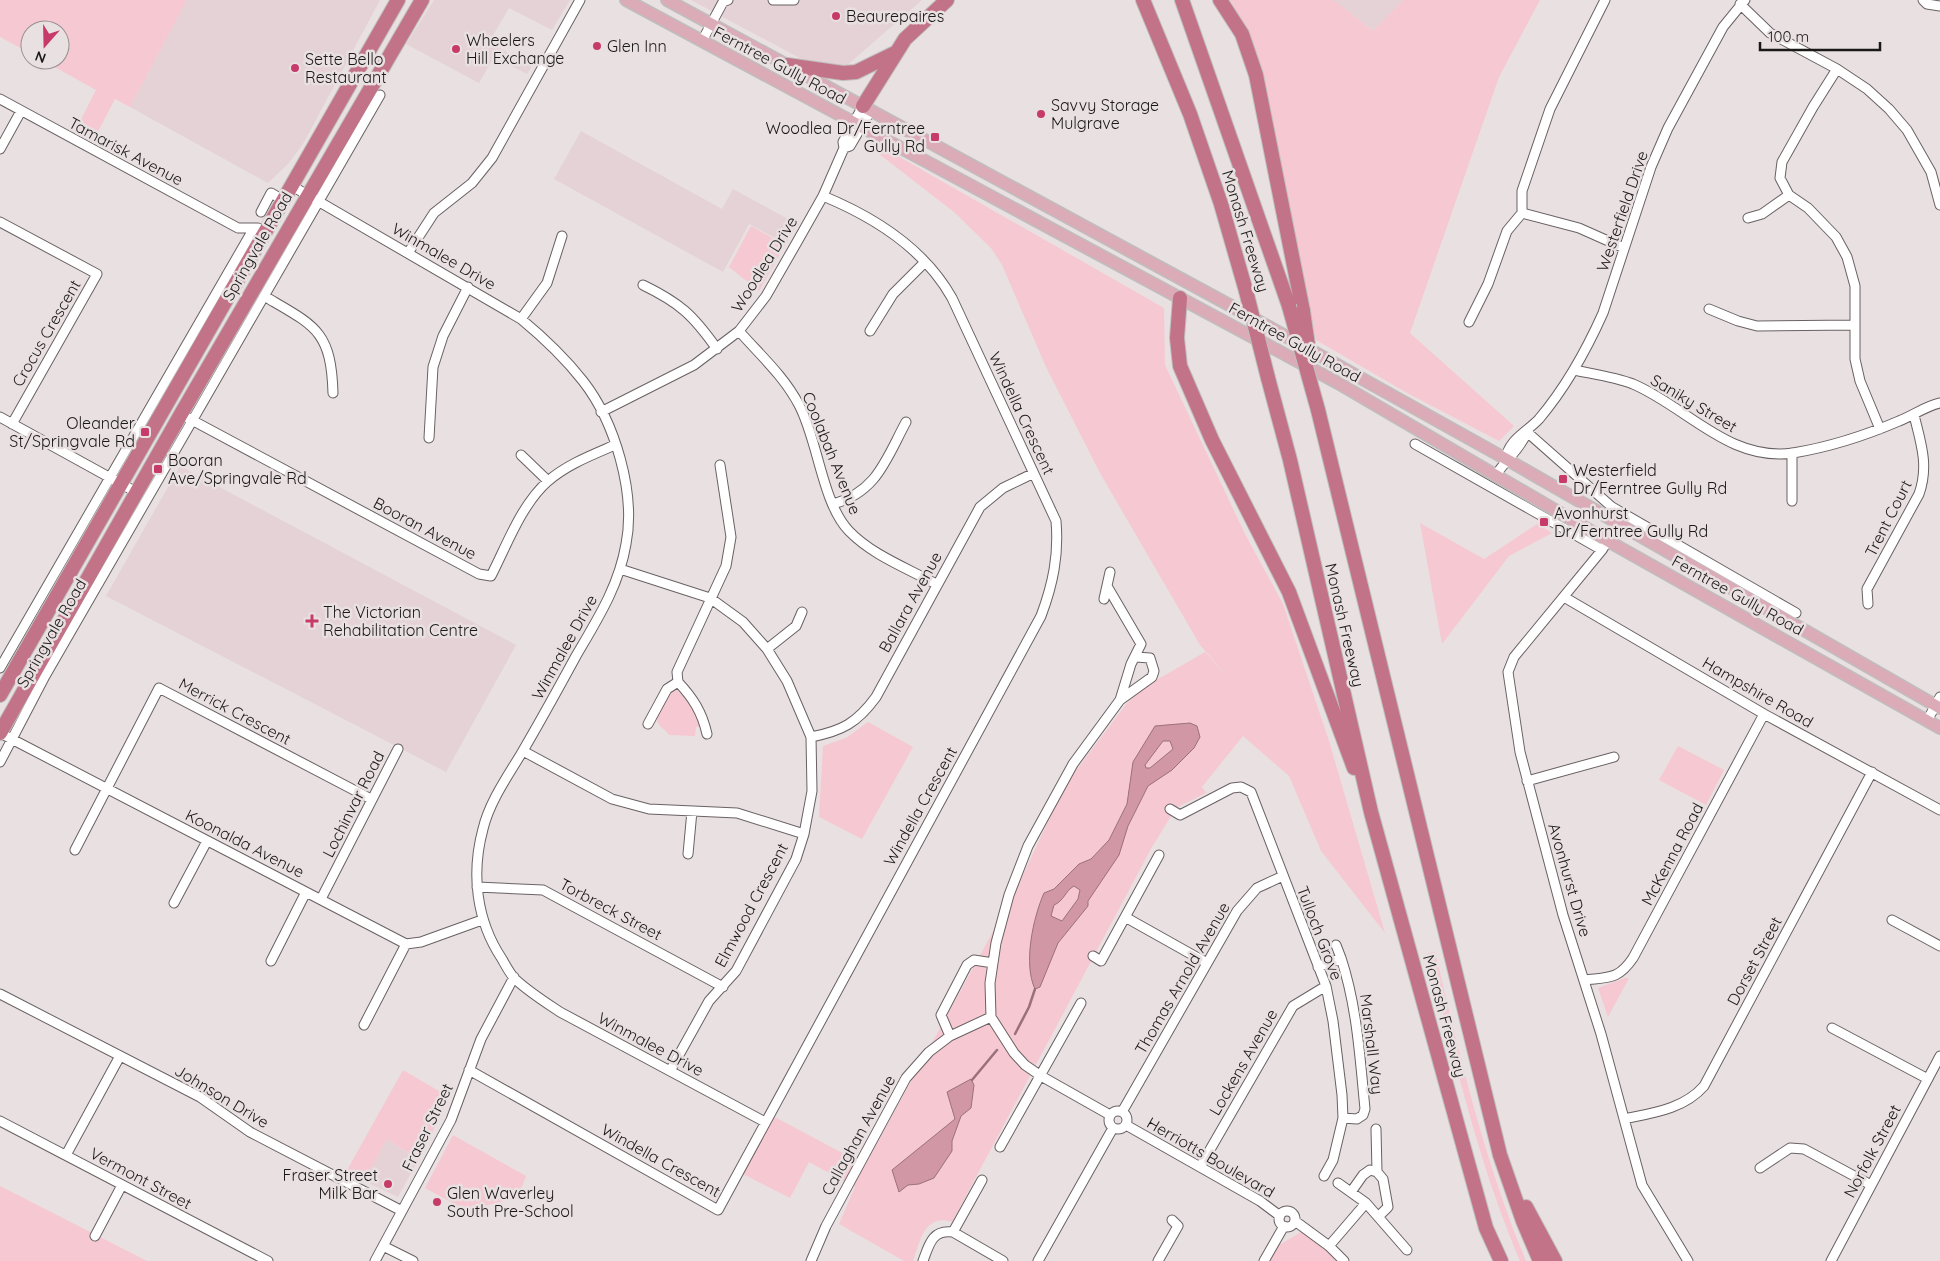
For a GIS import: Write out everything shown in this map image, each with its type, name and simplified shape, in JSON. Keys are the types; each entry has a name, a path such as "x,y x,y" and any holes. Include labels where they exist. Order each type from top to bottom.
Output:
{"highway":[{"name":"Springvale Road","path":"0,695 115,480 284,200 398,0"},
{"name":"Springvale Road","path":"4,735 180,414 313,198 422,0"},
{"path":"867,108 906,39 947,0"},
{"name":"Monash Freeway","path":"1143,0 1190,114 1221,204 1246,291 1292,470 1371,812 1486,1228 1501,1261"},
{"name":"Monash Freeway","path":"1182,0 1289,306 1318,410 1500,1155 1523,1221 1540,1261"},
{"path":"1220,0 1242,34 1256,75 1303,312 1318,410"},
{"path":"786,65 830,73 856,72 897,52"},
{"path":"1180,298 1177,338 1180,366 1216,447 1289,592 1329,706 1371,812"},
{"path":"1500,1155 1556,1261"},
{"path":"1486,1228 1494,1261"}],"main road":[{"name":"Ferntree Gully Road","path":"626,0 1338,383 1525,491 1605,545 1940,728"},
{"name":"Ferntree Gully Road","path":"666,0 1233,307 1506,459 1938,704"}],"street":[{"path":"408,253 434,213 472,183 492,158 580,0"},
{"path":"702,41 723,2 728,0"},
{"path":"773,0 794,0"},
{"path":"1469,322 1488,284 1508,231 1522,212 1522,191 1550,110 1605,0"},
{"path":"1923,0 1927,4 1940,6"},
{"path":"1742,2 1770,33 1837,69 1867,89 1907,130 1930,172 1940,205"},
{"name":"Westerfield Drive","path":"1496,475 1506,459 1509,446 1527,432 1554,402 1574,370 1603,313 1651,167 1668,128 1723,27 1742,2"},
{"path":"1837,69 1782,162 1780,178 1789,196 1808,208 1836,237 1847,258 1855,286 1855,359 1860,381 1880,429"},
{"name":"Springvale Road","path":"0,762 4,735 45,676 193,421 264,296 313,198 380,95"},
{"name":"Tamarisk Avenue","path":"0,99 238,228 268,227"},
{"name":"Woodlea Drive","path":"601,412 694,365 739,331 766,296 823,196 844,148 843,142 857,125 867,108"},
{"path":"0,149 21,111"},
{"name":"Winmalee Drive","path":"292,186 521,319 551,344 579,376 601,412 615,445 625,481 628,502 626,543 620,569 611,595 500,789 483,827 476,860 477,887 482,920 497,952 514,978 535,995 560,1012 765,1122"},
{"name":"Springvale Road","path":"260,212 271,193 284,200"},
{"name":"Windella Crescent","path":"469,1070 718,1210 1041,616 1052,586 1058,544 1056,520 1032,474 952,298 925,262 875,220 823,196"},
{"path":"1748,218 1762,214 1789,196"},
{"path":"1522,212 1580,228 1624,248"},
{"name":"Crocus Crescent","path":"0,222 97,274 12,424"},
{"path":"238,228 245,244"},
{"name":"Springvale Road","path":"0,668 115,480 254,228"},
{"path":"521,319 547,282 562,236"},
{"path":"870,331 893,294 925,262"},
{"path":"643,284 672,299 695,318 717,349"},
{"path":"430,438 433,366 443,336 468,287"},
{"path":"264,296 314,327 327,344 332,366 333,393"},
{"path":"1710,309 1738,321 1757,326 1854,324"},
{"name":"Coolabah Avenue","path":"739,331 783,379 799,405 833,504 847,530 866,546 936,584"},
{"name":"Saniky Street","path":"1574,370 1632,384 1654,395 1722,439 1741,448 1762,453 1792,453 1842,443 1940,403"},
{"name":"Booran Avenue","path":"180,414 470,569 491,576 521,517 548,481 578,460 615,445"},
{"name":"Trent Court","path":"1868,604 1867,589 1919,494 1924,479 1925,461 1914,415"},
{"path":"0,417 136,492"},
{"path":"833,504 862,492 878,474 906,422"},
{"name":"Ferntree Gully Road","path":"1527,432 1612,507 1796,614"},
{"path":"1415,444 1531,510 1605,545"},
{"path":"1792,453 1792,501"},
{"path":"521,454 548,481"},
{"path":"707,734 702,714 691,696 678,682 677,672 726,566 731,537 720,465"},
{"name":"Ballara Avenue","path":"811,737 837,732 863,715 876,697 936,584 980,507 1003,488 1032,474"},
{"path":"1525,491 1531,510"},
{"path":"126,510 134,522"},
{"name":"Avonhurst Drive","path":"1618,524 1605,545 1514,657 1508,672 1520,752 1527,781 1563,915 1584,980 1642,1185 1688,1261"},
{"name":"Elmwood Crescent","path":"620,569 710,598 743,622 766,649 787,681 811,737 812,791 804,834 796,859 736,971 709,1001 670,1071"},
{"path":"1104,599 1110,572"},
{"path":"1108,586 1150,658 1154,671 1152,677 1120,700"},
{"name":"Hampshire Road","path":"1564,597 1764,714 1940,810"},
{"path":"766,649 796,626 802,612"},
{"path":"1110,1115 1041,1076 1025,1065 1014,1053 991,1017 993,963 996,943 1009,895 1028,846 1052,799 1073,764 1120,700 1141,644"},
{"path":"1136,657 1150,658"},
{"path":"648,724 667,689 678,682"},
{"name":"Merrick Crescent","path":"106,788 159,688 371,799"},
{"path":"1927,721 1938,704"},
{"name":"McKenna Road","path":"1584,980 1611,977 1624,972 1634,958 1764,714"},
{"name":"Koonalda Avenue","path":"4,735 406,944"},
{"name":"Lochinvar Road","path":"321,899 398,749"},
{"path":"523,751 612,798 649,809 738,813 804,834"},
{"path":"1527,781 1614,757"},
{"name":"Dorset Street","path":"1624,1119 1683,1104 1694,1097 1704,1086 1872,772"},
{"name":"Tulloch Grove","path":"1170,809 1180,815 1232,788 1242,787 1251,792 1326,986 1342,1095 1343,1118 1333,1160 1324,1176"},
{"path":"75,850 106,788"},
{"path":"688,854 692,811"},
{"path":"174,903 207,841"},
{"path":"1093,956 1101,961 1159,855"},
{"name":"Thomas Arnold Avenue","path":"1122,1112 1245,899 1257,888 1283,876"},
{"name":"Torbreck Street","path":"477,887 543,890 723,987"},
{"path":"271,961 306,892"},
{"path":"1125,918 1207,963"},
{"path":"364,1025 406,944 421,942 482,920"},
{"path":"1892,920 1940,946"},
{"name":"Marshall Way","path":"1336,945 1349,983 1356,1026 1365,1109 1363,1115 1357,1119 1343,1118"},
{"path":"1318,967 1341,958"},
{"path":"950,1036 942,1020 942,1015 967,966 974,960 993,963"},
{"name":"Fraser Street","path":"375,1261 450,1120 490,1019 514,978"},
{"name":"Lockens Avenue","path":"1200,1167 1293,1006 1326,986"},
{"name":"Johnson Drive","path":"0,994 200,1097 250,1132 402,1211"},
{"path":"1000,1147 1081,1003"},
{"name":"Callaghan Avenue","path":"811,1261 826,1226 906,1078 929,1052 950,1036 991,1017"},
{"path":"1832,1028 1928,1079"},
{"path":"66,1155 120,1056"},
{"name":"Norfolk Street","path":"1831,1261 1940,1056"},
{"path":"1116,1111 1122,1112 1128,1119 1126,1125 1120,1129 1114,1128 1109,1122 1110,1115 1116,1111"},
{"name":"Vermont Street","path":"0,1121 268,1261"},
{"name":"Herriotts Boulevard","path":"1126,1125 1260,1201 1280,1216"},
{"path":"1038,1261 1114,1128"},
{"path":"1376,1129 1379,1166 1377,1172"},
{"path":"1760,1168 1790,1148 1804,1149 1871,1185"},
{"path":"1351,1192 1363,1175 1370,1170 1377,1172 1383,1179 1388,1199 1388,1206 1379,1216"},
{"path":"953,1232 982,1180"},
{"path":"1338,1183 1379,1216 1407,1250"},
{"path":"95,1236 122,1185"},
{"path":"1330,1246 1366,1204"},
{"path":"1295,1221 1291,1226 1284,1226 1280,1223 1280,1216 1284,1212 1289,1211 1293,1214 1295,1221 1330,1246 1344,1261"},
{"path":"1158,1261 1179,1225"},
{"path":"1264,1261 1284,1226"},
{"path":"922,1261 929,1241 944,1231 953,1232 1003,1261"},
{"path":"383,1246 413,1261"}],"shaded area":[{"path":"0,0 187,0 130,107 115,99 94,139 76,129 96,90 60,70 70,70 70,20 20,20 20,48 0,37"},
{"path":"187,0 380,0 303,144 288,164 268,183 130,107"},
{"path":"434,0 570,0 552,30 509,8 489,42 532,66 527,74 494,57 479,83 406,44"},
{"path":"691,0 922,0 844,68 813,65"},
{"path":"1230,0 1334,0 1373,31 1403,0 1540,0 1499,77 1410,333 1514,426 1499,441 1409,394 1316,340 1257,57 1250,34"},
{"path":"1334,0 1403,0 1373,31"},
{"path":"581,131 722,209 733,189 797,224 786,244 749,224 723,272 554,179"},
{"path":"868,139 1164,308 1165,365 1245,534 1283,604 1329,741 1385,933 1321,851 1289,776 1243,736 1202,787 1206,793 1176,808 1152,847 952,1222 943,1220 936,1221 930,1225 921,1237 913,1261 904,1261 839,1224 855,1187 809,1162 790,1198 739,1172 769,1114 865,1165 1018,886 1065,785 1127,703 1141,689 1205,652 1231,681 1200,645 1100,473 1046,367 1002,265 991,248 954,212 870,147"},
{"path":"751,226 785,245 759,291 729,267"},
{"name":"The Victorian Rehabilitation Centre","path":"180,466 516,645 446,772 106,596"},
{"path":"1420,523 1484,559 1537,524 1552,533 1509,556 1442,644"},
{"path":"674,689 687,699 701,723 699,727 696,727 695,736 669,735 658,723 657,715 668,695"},
{"path":"868,722 913,747 862,839 819,817 823,746 846,738"},
{"path":"1190,723 1197,726 1200,737 1194,748 1172,770 1148,786 1128,826 1119,855 1088,901 1088,906 1058,943 1040,987 1035,989 1031,979 1030,967 1031,941 1036,915 1044,893 1054,889 1079,864 1091,859 1109,840 1127,804 1133,762 1155,726","holes":["1163,741 1170,741 1173,749 1150,768 1146,768 1145,765","1074,886 1080,890 1078,899 1062,921 1051,916 1054,905"]},
{"path":"1678,746 1724,770 1706,805 1659,780"},
{"path":"1435,952 1485,1147 1526,1261 1520,1261 1479,1148 1457,1070 1428,953"},
{"path":"1629,978 1608,1017 1598,988"},
{"path":"403,1070 449,1097 419,1160 387,1139 364,1181 346,1172"},
{"path":"971,1079 974,1085 971,1108 961,1116 952,1141 952,1151 934,1178 919,1184 908,1185 899,1192 892,1170 955,1119 947,1092"},
{"path":"453,1135 526,1176 518,1198 466,1210 425,1188"},
{"path":"387,1139 418,1160 398,1197 364,1181"},
{"path":"0,1186 147,1261 0,1261"},
{"path":"1306,1229 1344,1261 1264,1261 1271,1250"}],"waterway":[{"path":"1015,1034 1029,1007 1035,989"},
{"path":"972,1080 997,1050"}],"place":[{"name":"Beaurepaires","path":"836,16"},
{"name":"Glen Inn","path":"597,46"},
{"name":"Wheelers Hill Exchange","path":"456,49"},
{"name":"Sette Bello Restaurant","path":"295,68"},
{"name":"Savvy Storage Mulgrave","path":"1041,114"},
{"name":"Woodlea Dr/Ferntree Gully Rd","path":"935,137"},
{"name":"Oleander St/Springvale Rd","path":"145,432"},
{"name":"Booran Ave/Springvale Rd","path":"158,469"},
{"name":"Westerfield Dr/Ferntree Gully Rd","path":"1563,479"},
{"name":"Avonhurst Dr/Ferntree Gully Rd","path":"1544,522"},
{"name":"The Victorian Rehabilitation Centre","path":"312,621"},
{"name":"Fraser Street Milk Bar","path":"388,1184"},
{"name":"Glen Waverley South Pre-School","path":"437,1202"}]}
